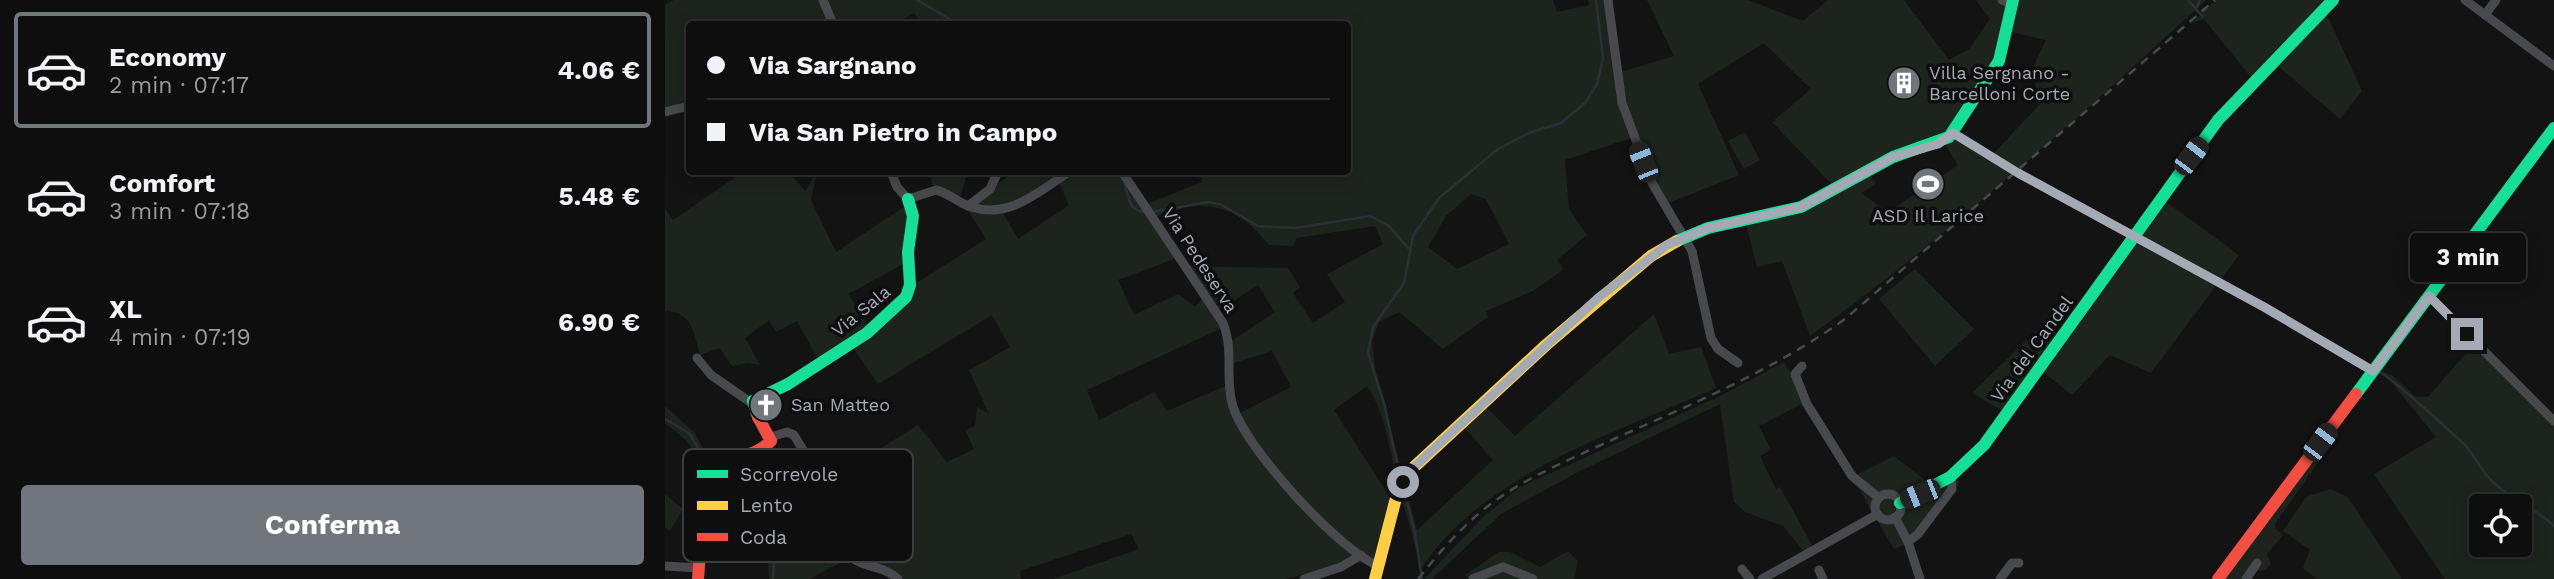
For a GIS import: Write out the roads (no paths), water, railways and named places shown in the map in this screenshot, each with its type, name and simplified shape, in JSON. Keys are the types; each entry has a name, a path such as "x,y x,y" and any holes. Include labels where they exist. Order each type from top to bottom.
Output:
{"street":[{"path":"823,0 832,21"},
{"path":"1608,0 1622,103 1652,183 1695,260 1706,328 1718,349 1738,363"},
{"name":"Via del Candel","path":"1900,503 1951,476 1987,441 2218,120 2333,0"},
{"path":"2465,0 2554,66"},
{"path":"2485,15 2496,0"},
{"path":"1375,579 1393,509 1402,486 1429,453 1598,298 1651,256 1684,236 1708,228 1801,207 1893,157 1938,144 1953,133 1999,61 2009,1"},
{"path":"665,112 686,107"},
{"path":"2218,579 2554,128"},
{"path":"1953,133 2018,173 2373,371"},
{"path":"892,175 897,187 908,199 936,190 968,206 992,211 1007,209 1064,175"},
{"path":"968,206 990,188 996,175"},
{"name":"Via Pedeserva","path":"1124,175 1224,327 1230,345 1231,398 1240,422 1297,499 1361,555 1379,566"},
{"name":"Via Sala","path":"753,404 755,399 788,384 867,333 906,297 910,285 908,252 912,216 908,199"},
{"path":"2429,296 2554,421"},
{"path":"698,358 711,375 753,404 771,437"},
{"path":"1802,366 1795,374 1807,404 1852,476 1879,498"},
{"path":"762,449 771,437 787,432 794,435 802,449"},
{"name":"Via del Candel","path":"1908,542 1919,534 1952,489 1951,476"},
{"path":"1889,494 1900,503 1900,511 1895,517 1884,519 1875,508 1879,498 1889,494"},
{"path":"1762,579 1878,514"},
{"path":"1895,517 1908,542 1920,579"},
{"path":"1304,579 1341,567 1361,555"},
{"path":"861,562 889,570 898,579"},
{"path":"2000,579 2012,563 2019,563"},
{"path":"2246,579 2257,564"},
{"path":"665,566 698,574"},
{"path":"1473,579 1503,567 1534,579"},
{"path":"1742,569 1750,579"}],"waterway":[{"path":"917,0 953,21"},
{"path":"1401,481 1384,403 1368,353 1373,327 1404,283 1413,236 1439,198 1498,149 1529,133 1561,123 1585,103 1597,84 1603,58 1596,0"},
{"path":"2188,0 2202,16"},
{"path":"2196,9 2200,0"},
{"path":"1125,185 1133,207 1146,212"},
{"path":"1153,212 1208,202 1220,204 1258,226 1296,228 1370,216 1389,226 1408,248"},
{"path":"2379,371 2464,444 2489,478 2500,488 2554,526"},
{"path":"665,419 689,433 699,449"},
{"path":"1405,494 1415,533 1422,579"},
{"path":"773,579 774,562"}],"railway":[{"path":"1418,579 1469,523 1488,506 1518,486 1565,461 1762,370 1845,319 2215,0"}],"place":[{"name":"Villa Sergnano - Barcelloni Corte","path":"1904,83"},
{"name":"ASD Il Larice","path":"1928,184"},
{"name":"San Matteo","path":"766,405"}]}
